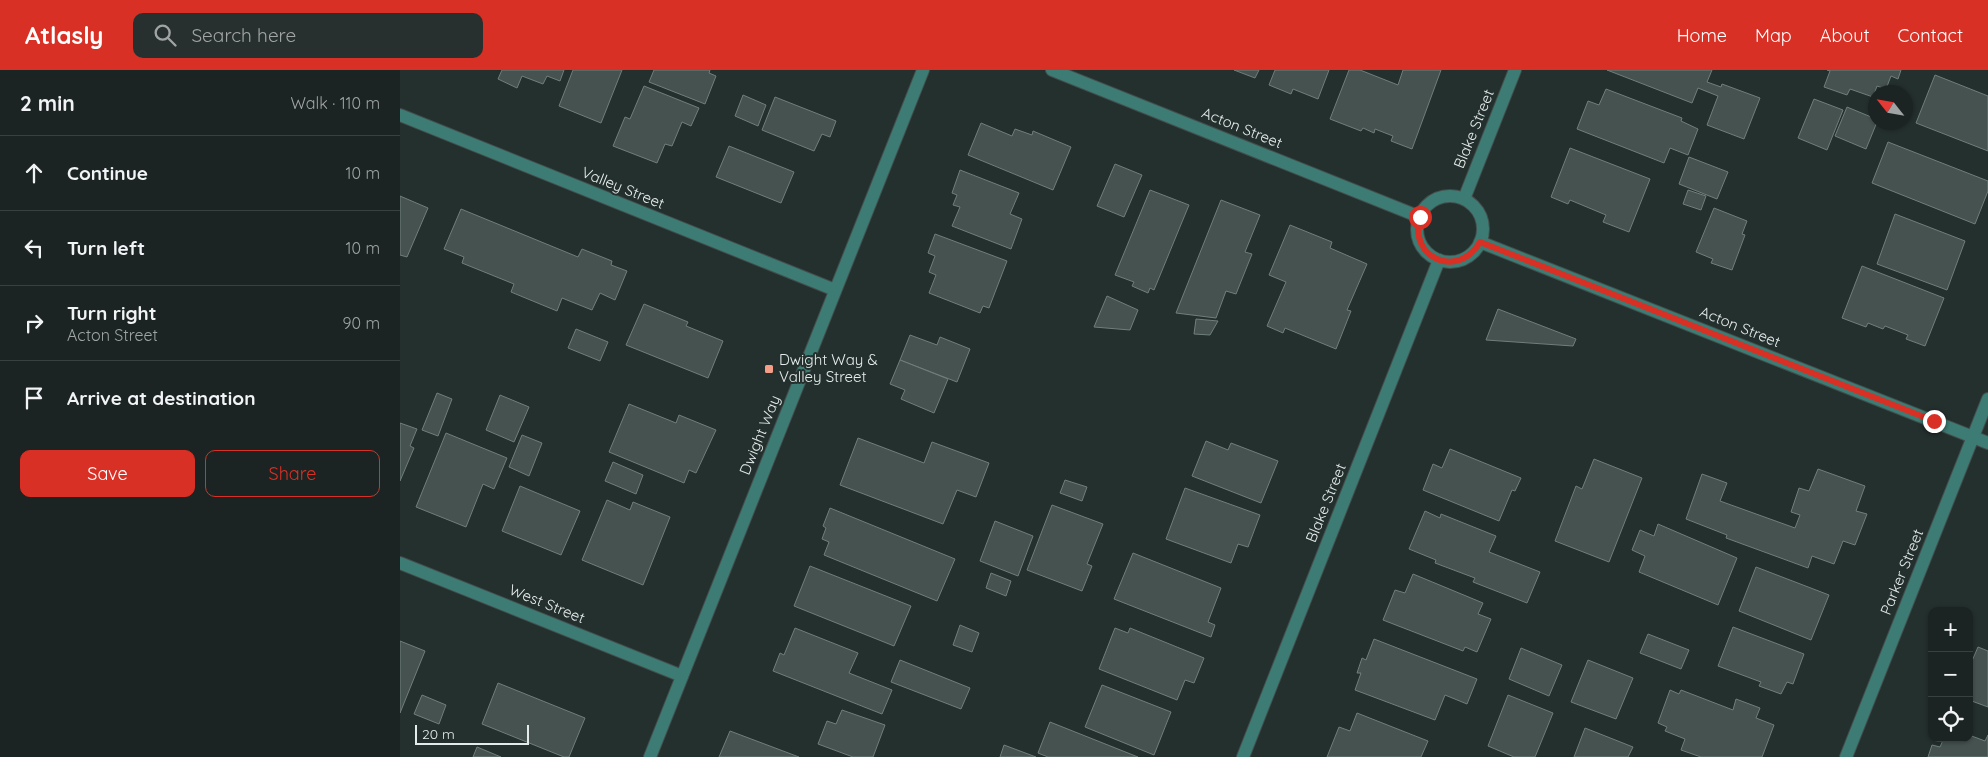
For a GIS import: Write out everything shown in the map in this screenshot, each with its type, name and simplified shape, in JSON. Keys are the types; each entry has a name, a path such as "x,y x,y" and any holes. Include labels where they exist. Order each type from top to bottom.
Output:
{"street":[{"name":"Dwight Way","path":"650,757 923,70"},
{"name":"Acton Street","path":"1052,70 1420,217"},
{"name":"Blake Street","path":"1464,199 1515,70"},
{"name":"Valley Street","path":"400,115 835,290"},
{"path":"1456,197 1464,199 1474,207 1481,218 1483,231 1480,242 1475,251 1459,261 1448,262 1439,260 1430,255 1418,237 1417,226 1420,217 1425,209 1439,199 1456,197"},
{"name":"Acton Street","path":"1480,242 1988,443"},
{"name":"Blake Street","path":"1243,757 1439,260"},
{"name":"Parker Street","path":"1846,757 1988,399"},
{"name":"West Street","path":"400,563 682,676"}],"building":[{"path":"502,70 564,70 560,81 547,76 543,84 522,76 517,88 498,79"},
{"path":"573,70 622,70 601,123 559,106"},
{"path":"654,70 710,70 709,73 716,76 705,104 649,82"},
{"path":"1234,70 1259,70 1255,78"},
{"path":"1275,70 1329,70 1318,99 1293,89 1291,94 1269,85"},
{"path":"1349,70 1360,70 1398,85 1403,70 1441,70 1412,149 1391,141 1393,136 1375,129 1374,133 1363,128 1361,131 1330,119"},
{"path":"1607,70 1712,70 1707,82 1721,87 1722,84 1760,98 1744,139 1707,125 1718,96 1698,88 1692,103"},
{"path":"1827,70 1901,70 1898,79 1891,76 1888,85 1868,85 1868,95 1850,89 1847,95 1824,87 1830,71"},
{"path":"1935,75 1988,96 1988,151 1916,123"},
{"path":"644,86 699,108 691,126 682,122 672,146 665,144 657,163 613,146 625,117 630,119"},
{"path":"1606,89 1682,118 1681,121 1698,129 1688,155 1670,148 1664,163 1577,129 1588,101 1599,105"},
{"path":"743,95 766,105 758,126 735,116"},
{"path":"775,97 836,121 830,137 822,134 814,151 762,130"},
{"path":"1814,99 1843,110 1827,150 1798,138"},
{"path":"1847,107 1868,116 1868,130 1874,130 1866,149 1835,136"},
{"path":"981,123 1012,136 1015,129 1032,135 1033,131 1071,147 1053,190 968,155"},
{"path":"1888,142 1988,181 1988,191 1975,224 1872,183"},
{"path":"729,146 794,172 781,203 716,177"},
{"path":"1570,148 1650,179 1629,232 1603,222 1606,215 1570,200 1568,204 1551,197"},
{"path":"1689,157 1728,172 1717,199 1679,184"},
{"path":"1115,164 1142,175 1124,217 1097,206"},
{"path":"960,170 1019,193 1010,214 1022,219 1011,249 952,226 960,207 953,205 957,195 952,193"},
{"path":"1150,190 1189,205 1154,290 1150,288 1148,293 1132,286 1134,282 1115,275"},
{"path":"1688,190 1706,196 1701,210 1683,204"},
{"path":"400,196 428,208 407,257 400,255"},
{"path":"1221,200 1260,215 1245,252 1252,254 1236,294 1226,291 1216,318 1176,313"},
{"path":"1714,208 1747,221 1742,234 1745,235 1732,270 1711,263 1713,259 1696,252"},
{"path":"461,209 578,257 582,249 612,261 611,265 627,271 615,300 600,293 592,310 562,298 557,311 511,292 514,284 462,263 464,257 444,249"},
{"path":"1895,214 1965,241 1947,290 1877,264"},
{"path":"1290,225 1332,242 1330,248 1367,264 1347,310 1351,311 1336,349 1285,328 1283,333 1267,326 1286,282 1269,275"},
{"path":"935,234 1007,261 989,308 983,306 980,313 929,293 936,275 929,272 935,256 928,253"},
{"path":"1862,266 1944,298 1925,346 1906,339 1908,335 1885,326 1883,329 1868,323 1866,327 1842,318"},
{"path":"1107,296 1138,310 1130,330 1094,327"},
{"path":"644,304 688,322 686,326 723,341 708,378 626,345"},
{"path":"1498,309 1576,339 1573,346 1486,340"},
{"path":"1196,319 1218,321 1210,335 1194,334"},
{"path":"576,329 608,342 600,361 568,348"},
{"path":"910,335 937,345 940,337 970,349 957,382 900,360"},
{"path":"900,360 948,379 934,413 901,399 905,390 890,384"},
{"path":"437,393 452,399 438,436 422,430"},
{"path":"500,395 529,407 514,442 486,430"},
{"path":"629,404 676,423 679,415 716,430 696,473 689,470 684,483 609,452"},
{"path":"400,423 417,429 410,446 414,448 400,481"},
{"path":"446,433 507,458 494,489 483,484 466,527 416,507"},
{"path":"522,435 542,443 529,476 509,467"},
{"path":"858,438 924,463 932,442 989,463 976,497 957,490 943,524 840,485"},
{"path":"1206,441 1228,450 1231,443 1278,461 1261,503 1192,476"},
{"path":"1450,449 1521,478 1515,491 1512,490 1499,521 1423,490 1433,464 1442,468"},
{"path":"1594,459 1642,478 1609,562 1555,541 1576,486 1582,489"},
{"path":"613,462 643,475 636,494 605,481"},
{"path":"1818,469 1865,486 1856,511 1867,514 1855,545 1843,541 1834,564 1812,556 1808,568 1726,538 1727,535 1686,519 1702,474 1727,483 1720,501 1795,528 1800,515 1791,512 1799,488 1809,491"},
{"path":"1065,480 1087,487 1082,501 1060,493"},
{"path":"520,486 580,511 561,555 502,531"},
{"path":"1185,488 1260,515 1248,547 1238,544 1231,563 1166,539"},
{"path":"607,500 630,510 633,502 670,517 643,585 582,560"},
{"path":"1052,505 1103,524 1087,564 1092,566 1082,591 1027,570"},
{"path":"830,508 955,559 937,601 824,555 829,542 822,539 826,528 823,526"},
{"path":"1425,511 1440,518 1441,514 1496,536 1489,552 1540,572 1527,603 1473,582 1475,578 1435,563 1436,560 1409,549"},
{"path":"995,521 1033,536 1018,576 980,561"},
{"path":"1658,524 1737,558 1718,605 1639,572 1645,556 1632,550 1640,530 1654,536"},
{"path":"1133,553 1221,588 1208,622 1215,625 1211,637 1114,599"},
{"path":"810,566 911,606 894,646 794,606"},
{"path":"1756,567 1829,595 1811,640 1739,611"},
{"path":"991,573 1011,581 1006,596 986,588"},
{"path":"1413,574 1483,603 1478,614 1491,619 1477,652 1465,647 1463,651 1383,620 1395,590 1405,593"},
{"path":"960,625 979,633 972,652 953,645"},
{"path":"1733,627 1804,654 1793,684 1787,682 1781,694 1759,686 1761,682 1718,666"},
{"path":"795,628 858,653 849,673 892,690 882,714 773,671 780,653 784,655"},
{"path":"1115,628 1128,633 1130,628 1204,658 1194,683 1185,680 1177,700 1099,669"},
{"path":"1648,634 1689,650 1681,669 1640,653"},
{"path":"1374,639 1477,679 1467,704 1445,695 1435,720 1355,690 1361,673 1357,673 1362,658 1366,660"},
{"path":"400,641 425,651 400,713"},
{"path":"1978,647 1988,651 1988,707 1973,701 1973,659"},
{"path":"1521,648 1562,665 1549,696 1509,679"},
{"path":"900,660 970,688 961,709 891,682"},
{"path":"1588,660 1633,678 1616,719 1571,702"},
{"path":"498,683 585,718 569,757 564,757 482,724"},
{"path":"1102,685 1171,712 1154,755 1085,727"},
{"path":"1670,690 1679,694 1681,690 1733,710 1736,699 1760,708 1756,718 1774,725 1762,757 1701,757 1681,750 1685,739 1665,731 1667,727 1658,723"},
{"path":"422,695 446,705 439,724 414,714"},
{"path":"1508,695 1553,713 1535,757 1514,757 1488,746"},
{"path":"842,710 885,725 873,757 853,757 818,744 827,721 836,724"},
{"path":"1357,713 1428,741 1421,757 1327,757 1339,727 1350,731"},
{"path":"1050,722 1138,757 1048,757 1038,753"},
{"path":"1585,728 1633,747 1628,757 1574,757"},
{"path":"730,731 799,757 719,757"},
{"path":"1988,735 1988,757 1928,757 1932,745 1940,747 1942,742 1973,742 1973,736 1985,741"},
{"path":"1004,745 1036,757 1000,757"},
{"path":"477,747 501,757 473,757"}],"place":[{"name":"Dwight Way & Valley Street","path":"769,369"}],"route":[{"path":"1420,217 1417,226 1418,237 1430,255 1439,260 1448,262 1459,261 1475,251 1480,242 1934,421"}]}
